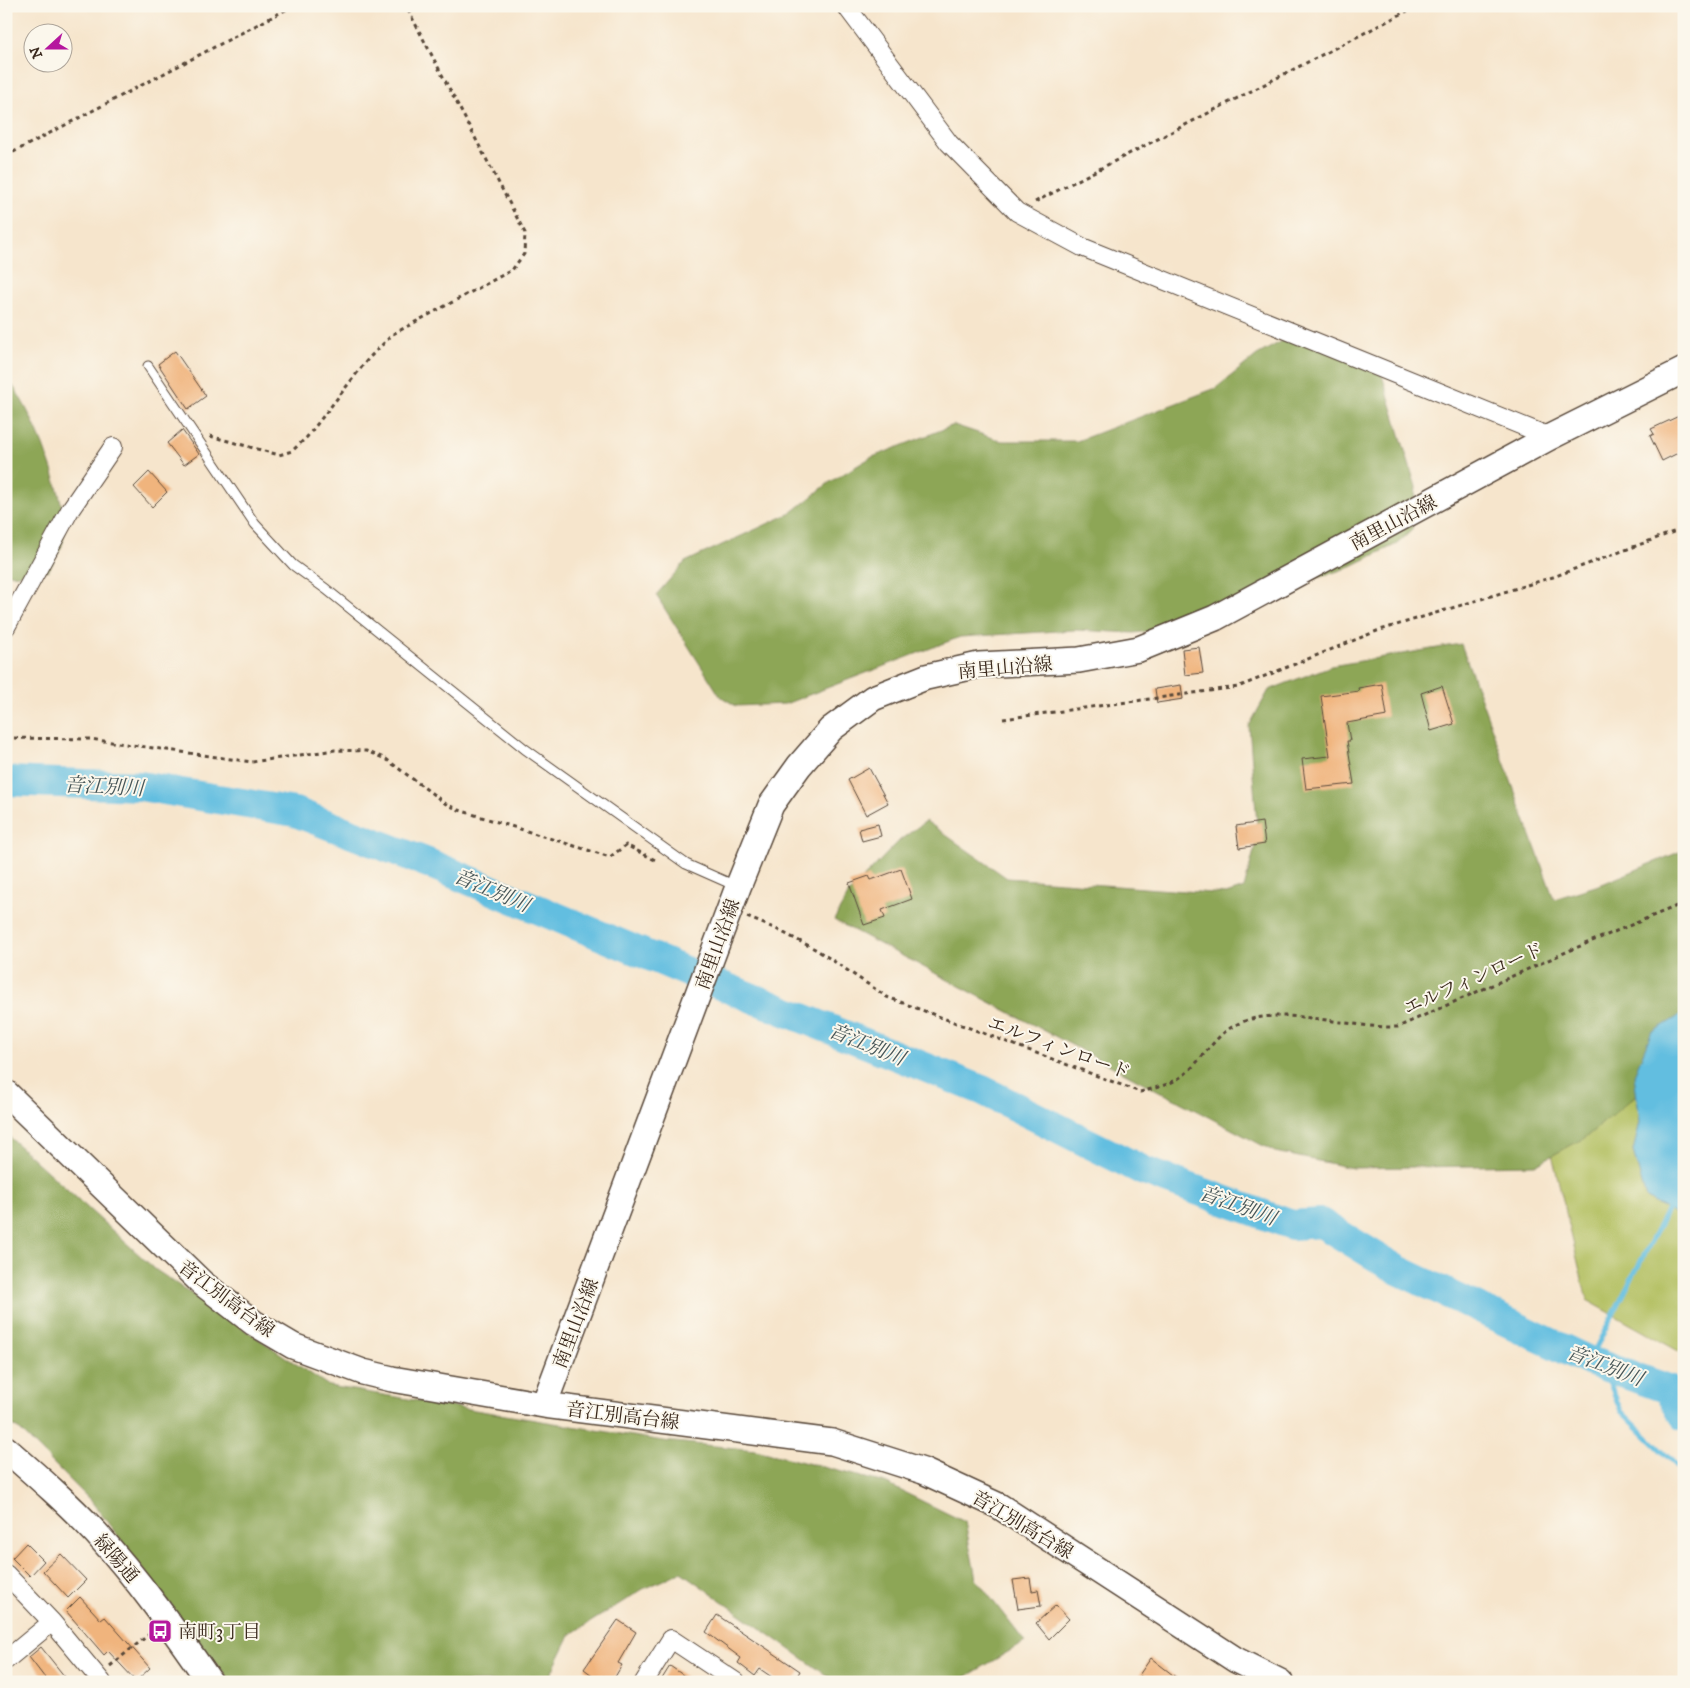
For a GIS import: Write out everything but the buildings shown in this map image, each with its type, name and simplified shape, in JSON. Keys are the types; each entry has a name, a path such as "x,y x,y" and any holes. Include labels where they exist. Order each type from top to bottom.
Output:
{"street":[{"path":"846,6 949,143 1017,212 1082,247 1550,437"},
{"name":"南里山沿線","path":"544,1405 719,937 771,805 799,766 831,730 874,698 926,677 979,665 1079,660 1139,650 1215,618 1550,437 1684,370"},
{"path":"6,627 70,510 113,447"},
{"name":"音江別高台線","path":"6,1094 202,1283 254,1323 293,1346 363,1372 382,1377 544,1405 832,1442 923,1471 999,1506 1236,1660 1280,1682"},
{"name":"緑陽通","path":"6,1449 59,1495 96,1533 166,1618 210,1682"},
{"path":"6,1574 52,1622 100,1678"},
{"path":"6,1660 52,1622"},
{"path":"644,1682 671,1639 736,1682"}],"lane":[{"path":"148,366 255,524 293,565 326,589 525,750 734,898"}],"path":[{"path":"6,156 293,6"},
{"path":"202,445 207,434 279,455 292,451 307,437 368,359 393,334 512,270 524,254 526,232 406,6"},
{"path":"1017,212 1417,6"},
{"path":"1003,719 1238,688 1377,631 1553,577 1684,528"},
{"path":"6,738 90,739 252,762 335,750 366,751 386,760 446,804 459,810 610,857 626,845 659,862"},
{"name":"エルフィンロード","path":"734,898 776,929 817,950 887,997 1140,1092 1167,1085 1185,1075 1220,1034 1240,1022 1257,1017 1281,1016 1378,1028 1398,1027 1573,949 1684,903"},
{"path":"100,1678 154,1630"}],"green space":[{"path":"1302,330 1382,375 1416,487 1412,530 1397,544 1347,568 1166,629 1134,633 1075,630 960,637 785,704 736,706 720,696 656,595 685,562 791,513 830,482 870,458 954,425 1002,441 1077,441 1216,388 1257,355"},
{"path":"6,377 27,409 47,456 56,481 64,525 62,545 49,570 27,575 6,574"},
{"path":"1461,644 1554,899 1602,884 1684,850 1684,1048 1659,1076 1586,1137 1535,1165 1352,1168 1275,1152 834,920 849,893 900,840 926,821 1007,878 1226,894 1244,888 1258,836 1249,726 1269,690 1331,666"},
{"path":"1684,923 1684,1353 1682,1353 1587,1300 1544,1121"},
{"path":"6,1134 156,1270 329,1386 663,1441 756,1450 885,1483 965,1522 976,1579 1025,1642 957,1682 836,1682 681,1572 643,1589 570,1635 547,1682 230,1682 91,1501 20,1430 6,1422"}],"water":[{"path":"1684,1013 1684,1219 1646,1198 1633,1151 1640,1122 1634,1075 1651,1033"}],"waterway":[{"name":"音江別川","path":"6,781 140,786 295,812 428,863 685,971 982,1090 1144,1171 1292,1225 1321,1223 1398,1270 1589,1361 1668,1389 1684,1416"},
{"path":"1589,1361 1670,1205"},
{"path":"1603,1366 1621,1411 1684,1473"}],"place":[{"name":"南町3丁目","path":"160,1631"}]}
